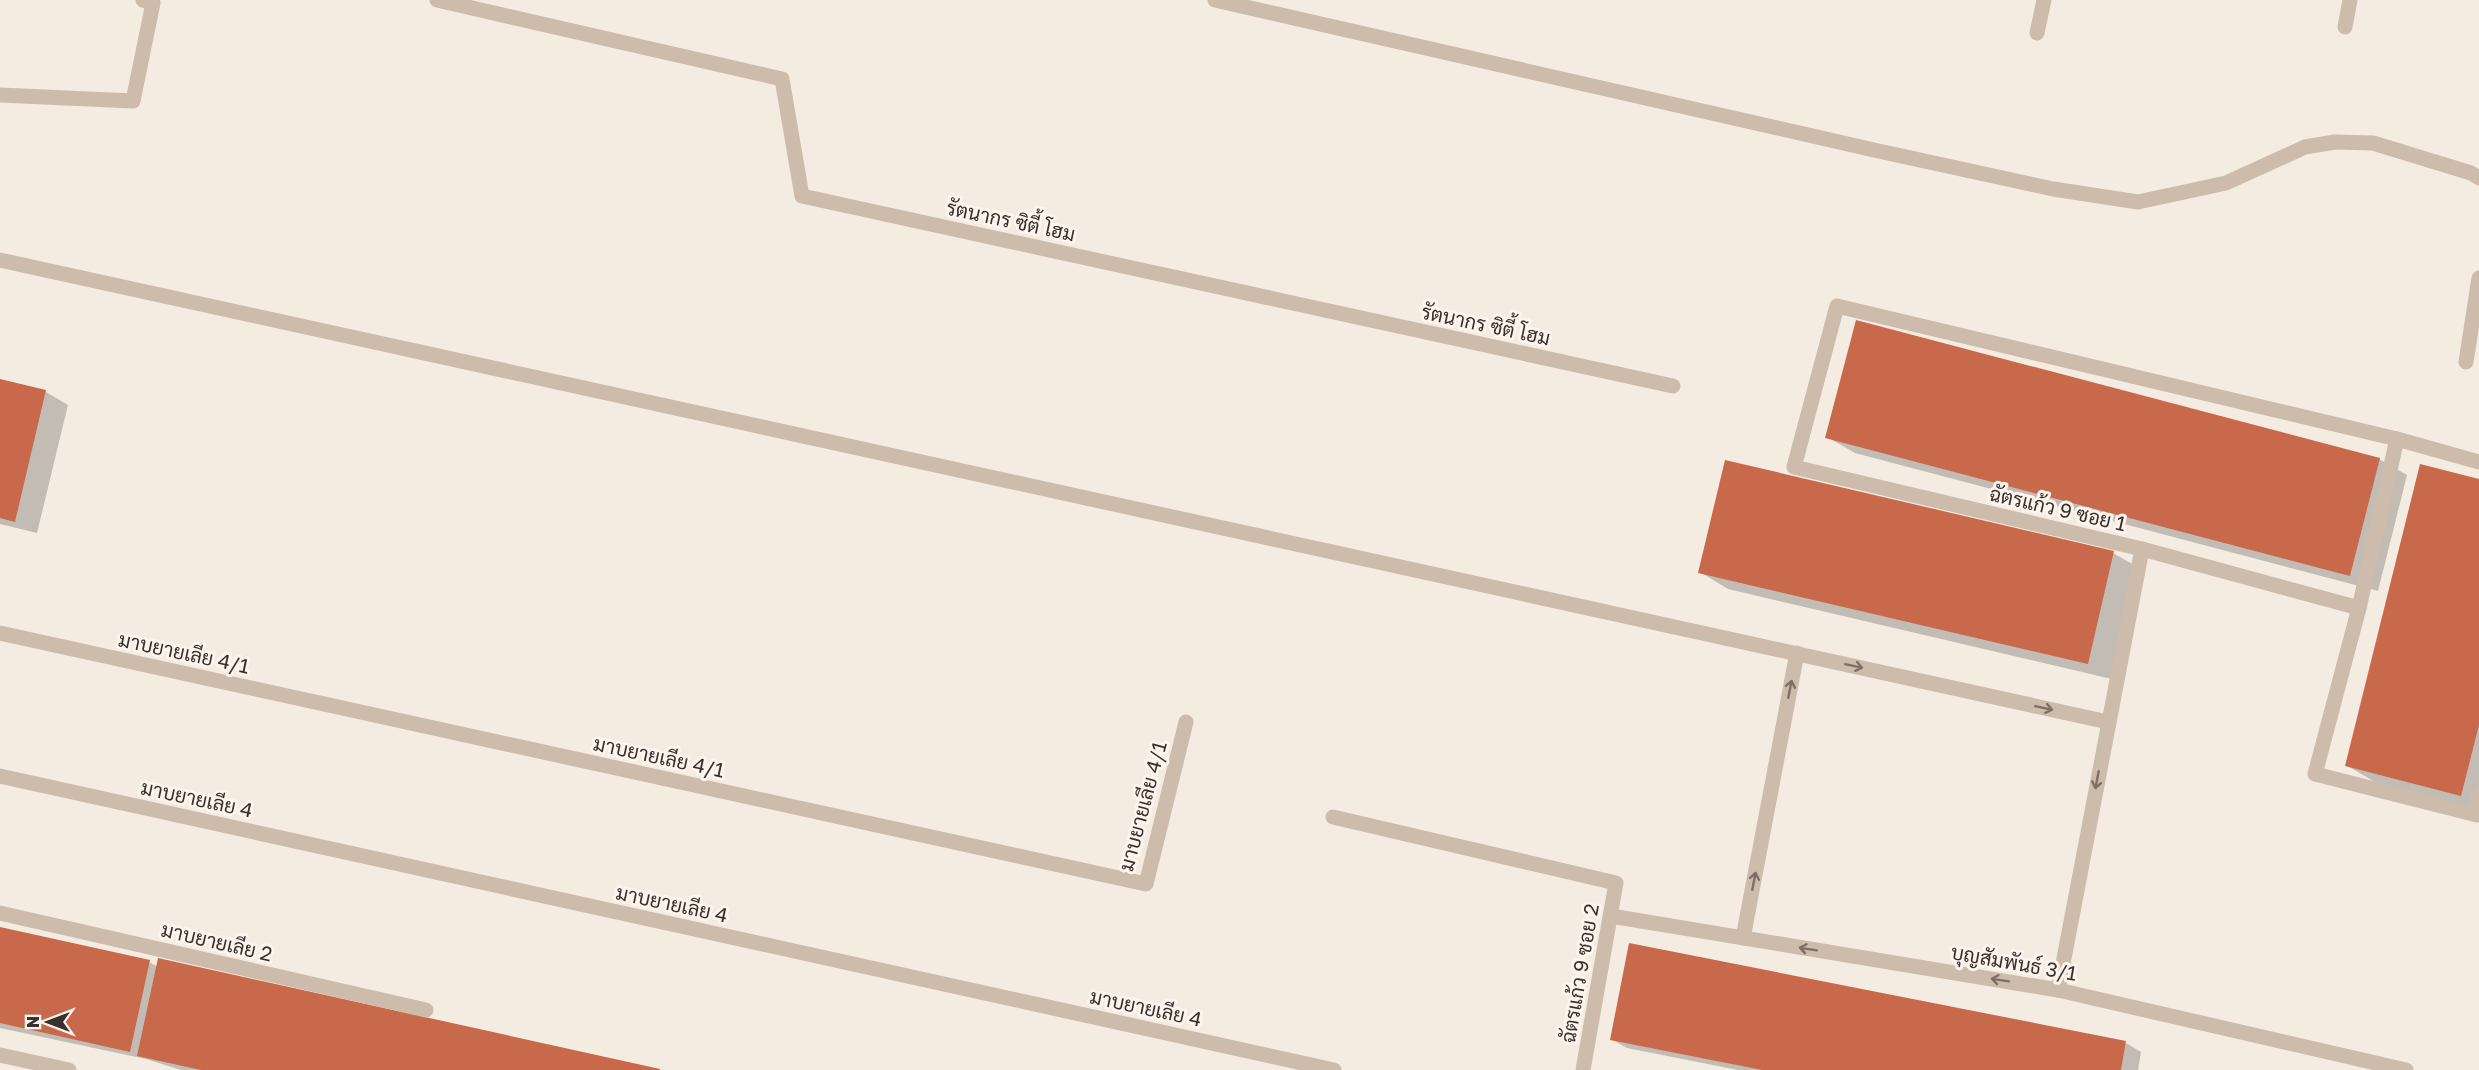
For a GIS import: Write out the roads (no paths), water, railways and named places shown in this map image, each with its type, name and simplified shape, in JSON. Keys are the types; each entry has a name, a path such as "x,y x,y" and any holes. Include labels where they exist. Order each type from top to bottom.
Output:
{"street":[{"path":"0,95 133,101 153,3 143,0"},
{"name":"รัตนากร ซิตี้ โฮม","path":"437,0 782,80 802,196 1674,386"},
{"path":"1215,0 1368,33 1621,95 1918,160 2053,189 2138,202 2226,183 2306,147 2335,142 2373,143 2471,173 2479,178"},
{"path":"2037,33 2044,0"},
{"path":"2345,27 2350,0"},
{"path":"0,260 2108,722"},
{"path":"2466,362 2479,278"},
{"name":"ฉัตรแก้ว 9 ซอย 1","path":"2058,990 2142,549 1794,467 1837,306 2397,439"},
{"path":"2479,462 2397,439 2359,608 2315,774 2476,814 2479,794"},
{"path":"2142,549 2359,608"},
{"name":"มาบยายเลีย 4/1","path":"0,633 1146,884 1186,722"},
{"path":"1743,938 1797,653"},
{"name":"มาบยายเลีย 4","path":"0,776 1334,1070"},
{"name":"ฉัตรแก้ว 9 ซอย 2","path":"1333,818 1616,883 1583,1070"},
{"name":"มาบยายเลีย 2","path":"0,913 426,1010"},
{"name":"บุญสัมพันธ์ 3/1","path":"1611,916 2058,990 2406,1070"},
{"path":"0,1055 69,1070"}]}
